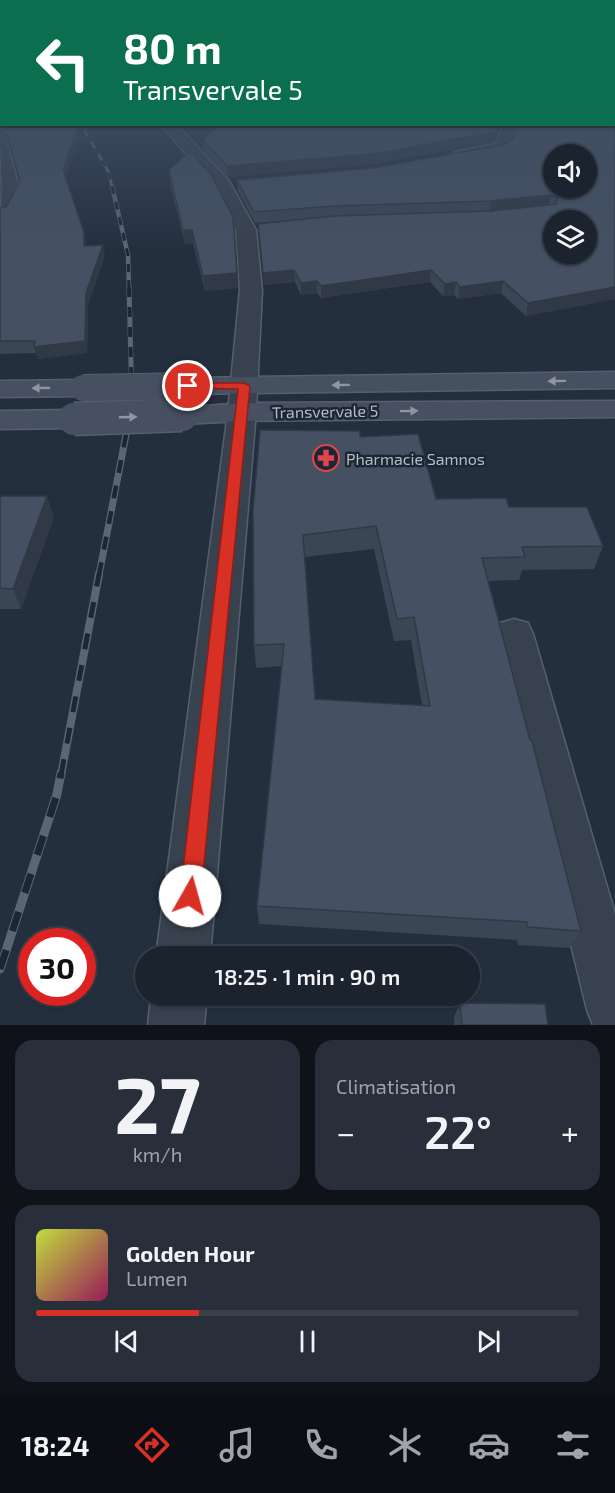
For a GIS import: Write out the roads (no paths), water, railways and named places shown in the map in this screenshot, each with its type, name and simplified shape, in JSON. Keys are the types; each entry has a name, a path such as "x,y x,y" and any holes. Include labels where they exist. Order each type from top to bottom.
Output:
{"main road":[{"name":"Transvervale 5","path":"0,420 182,415 243,399 615,380"},
{"name":"Transvervale 5","path":"0,389 188,386 243,399 615,409"}],"street":[{"path":"0,212 11,192 2,155"},
{"path":"184,946 243,399 251,290 246,230 223,185 196,155"},
{"path":"443,159 465,155"},
{"path":"223,185 246,183"},
{"path":"514,634 615,1010"},
{"path":"176,1025 178,1006"}],"railway":[{"path":"99,155 109,173 112,188"},
{"path":"112,186 128,255 129,289"},
{"path":"129,287 132,403 130,416"},
{"path":"99,575 130,414"},
{"path":"61,775 99,574"},
{"path":"0,969 57,794 61,773"}],"place":[{"name":"Pharmacie Samnos","path":"326,458"}]}
